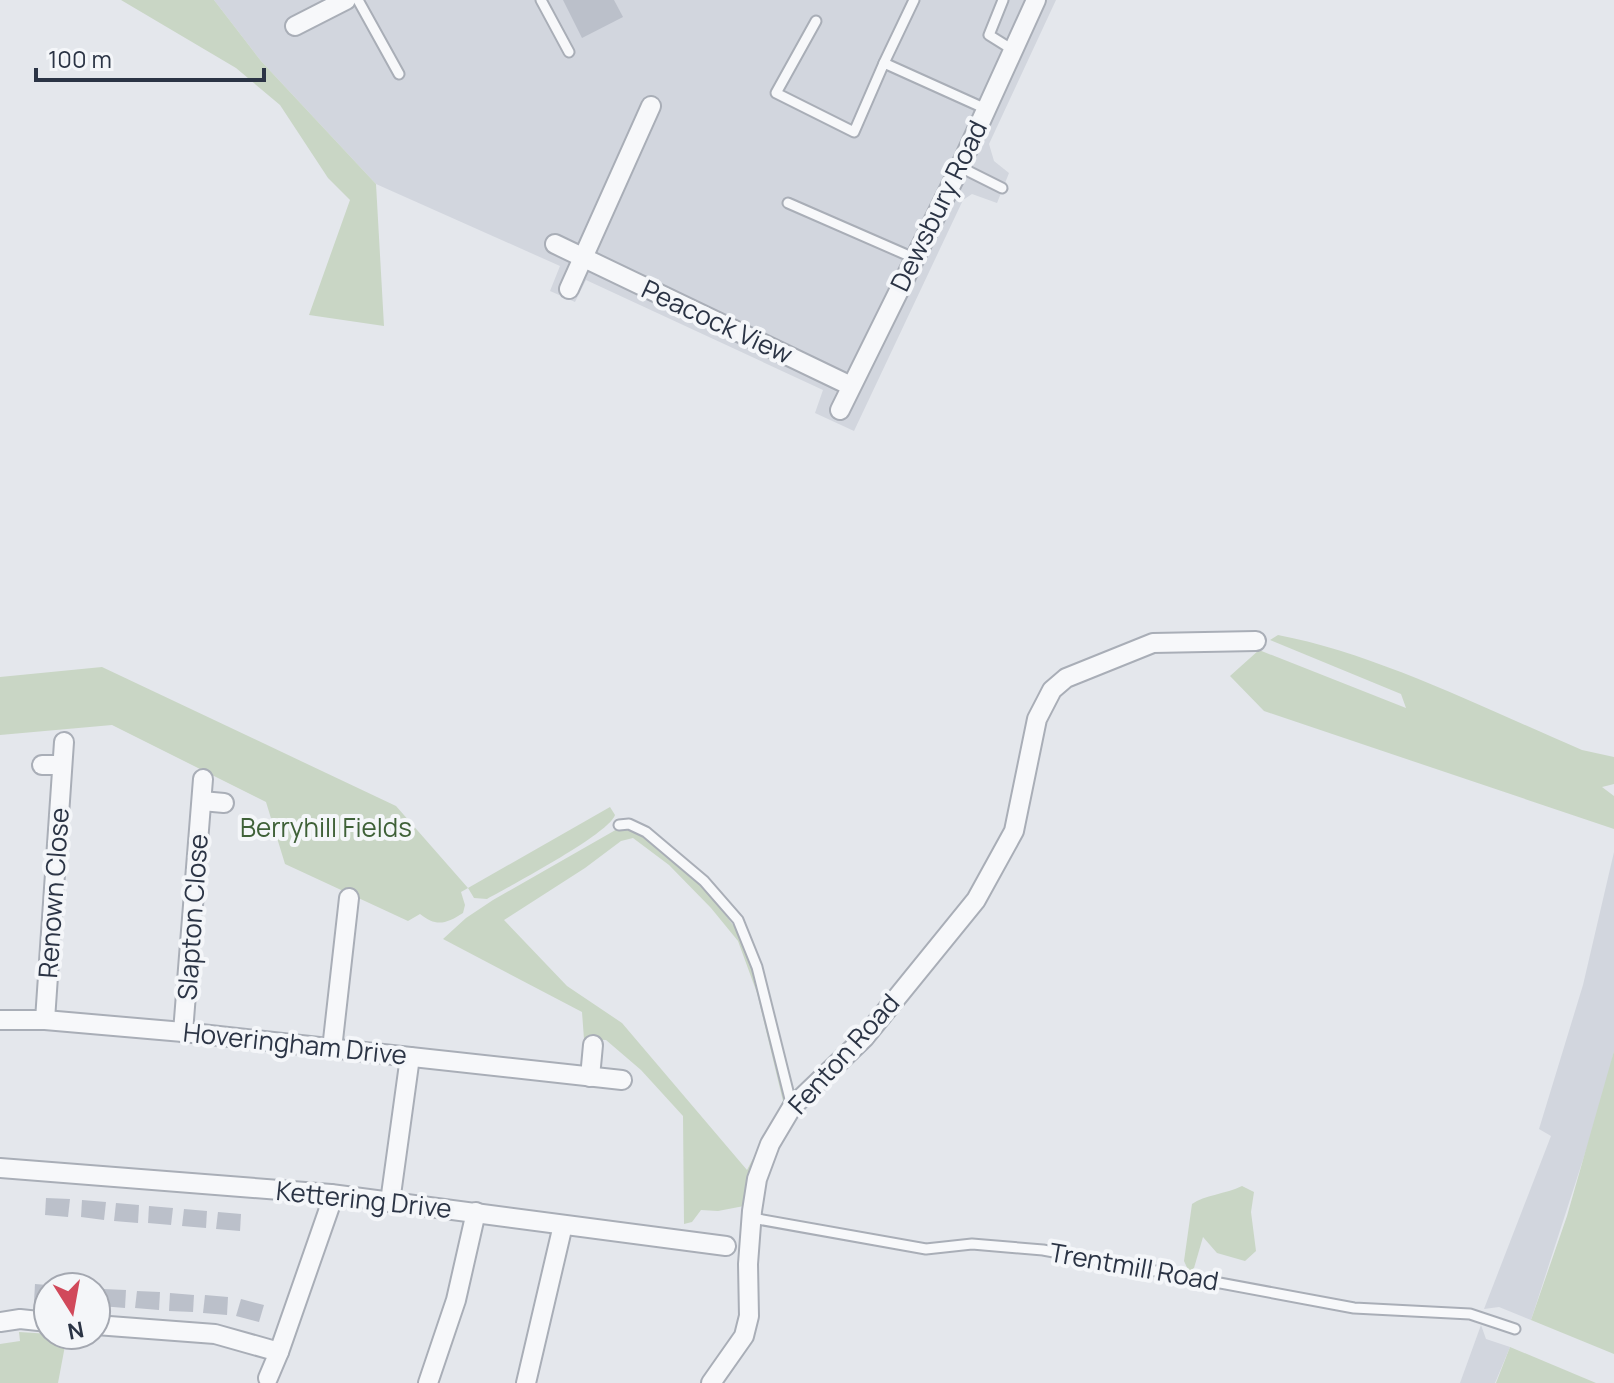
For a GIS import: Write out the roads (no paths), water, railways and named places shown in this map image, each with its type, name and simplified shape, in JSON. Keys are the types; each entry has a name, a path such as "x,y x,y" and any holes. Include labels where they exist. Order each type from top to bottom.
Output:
{"street":[{"path":"295,26 346,0"},
{"name":"Dewsbury Road","path":"840,410 960,167 1036,0"},
{"path":"569,289 651,106"},
{"name":"Peacock View","path":"555,244 851,386"},
{"name":"Fenton Road","path":"711,1383 744,1336 749,1316 748,1264 752,1218 757,1179 770,1144 792,1107 864,1038 976,900 1014,831 1037,719 1052,690 1066,678 1153,643 1256,641"},
{"name":"Renown Close","path":"45,1020 64,742"},
{"path":"42,765 62,765"},
{"name":"Slapton Close","path":"183,1032 203,779"},
{"name":"Slapton Close","path":"202,801 224,803"},
{"path":"332,1049 337,926 349,898"},
{"name":"Hoveringham Drive","path":"0,1020 45,1020 183,1032 622,1080"},
{"path":"590,1077 593,1045"},
{"path":"390,1202 410,1057"},
{"name":"Kettering Drive","path":"0,1168 331,1194 726,1246"},
{"path":"268,1378 330,1206 331,1194"},
{"path":"428,1383 456,1300 476,1212"},
{"path":"526,1383 563,1225"},
{"path":"0,1322 32,1320"},
{"path":"112,1326 215,1334 279,1352"}],"lane":[{"path":"358,0 399,74"},
{"path":"541,0 569,52"},
{"path":"816,21 776,93 854,132 914,0"},
{"path":"1003,0 989,35 1013,50"},
{"path":"884,63 986,109"},
{"path":"960,167 1002,188"},
{"path":"788,203 914,258"},
{"path":"619,825 629,824 646,832 704,881 738,920 757,967 792,1107"},
{"name":"Trentmill Road","path":"752,1218 926,1249 972,1244 1043,1250 1354,1308 1470,1314 1515,1329"}],"park label":[{"name":"Berryhill Fields","path":"326,828"}]}
